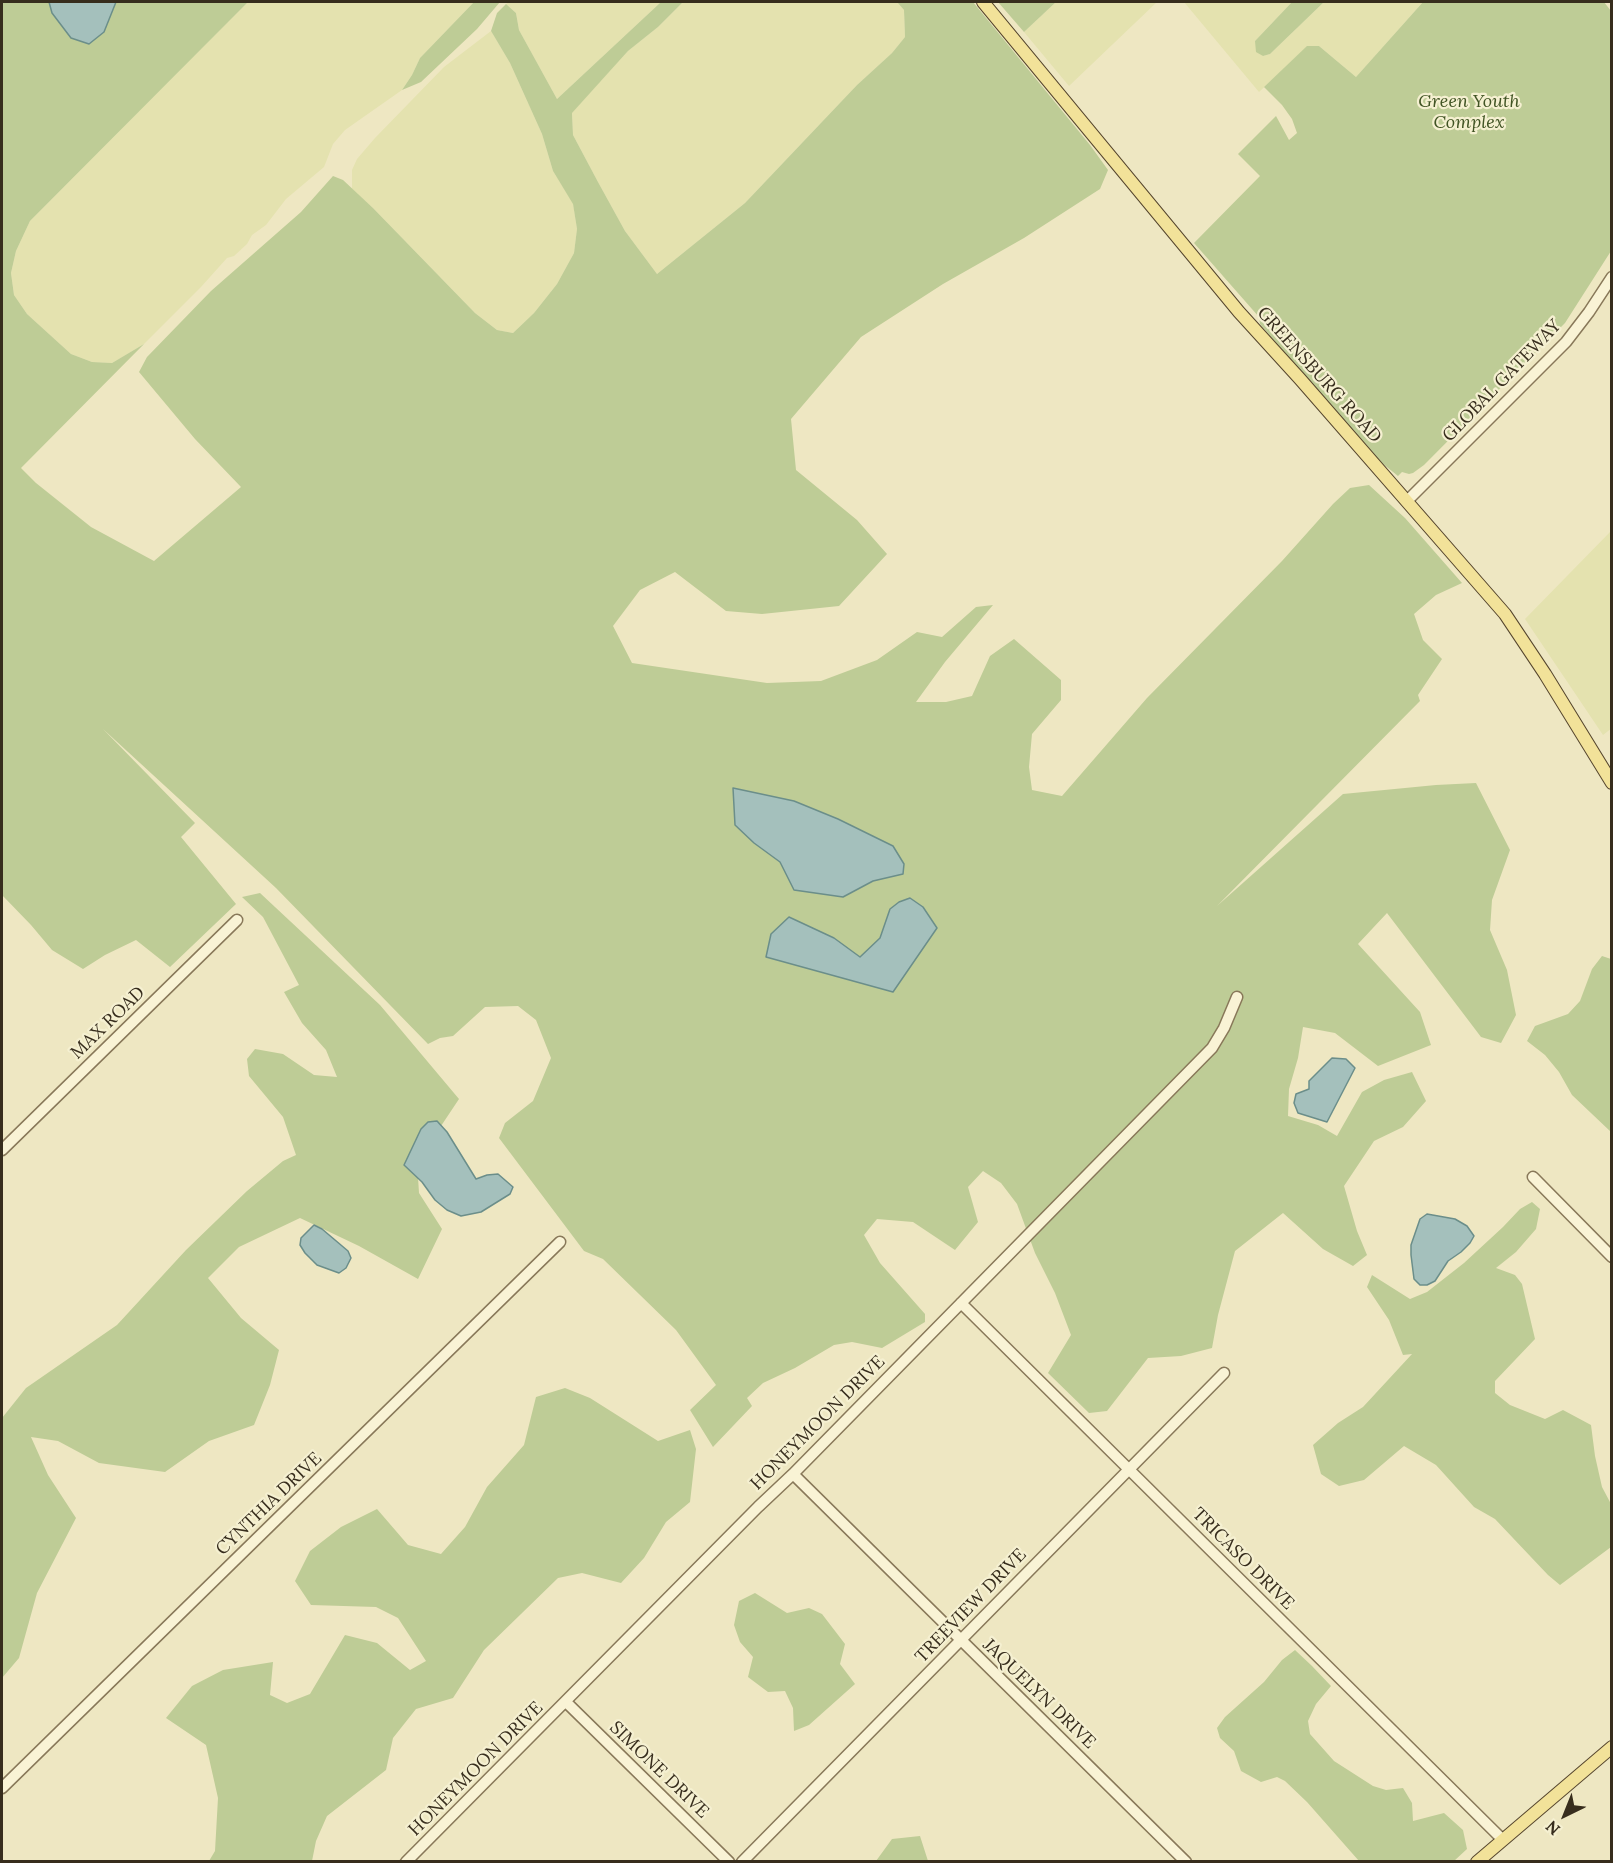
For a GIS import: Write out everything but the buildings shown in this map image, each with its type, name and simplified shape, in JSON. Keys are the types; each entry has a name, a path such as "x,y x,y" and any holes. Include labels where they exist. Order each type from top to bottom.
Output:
{"main road":[{"name":"GREENSBURG ROAD","path":"983,2 1239,312 1492,599 1516,630 1611,783"},
{"path":"1477,1862 1611,1748"}],"street":[{"name":"GLOBAL GATEWAY","path":"1407,501 1566,342 1589,312 1611,277"},
{"name":"MAX ROAD","path":"2,1150 237,920"},
{"name":"HONEYMOON DRIVE","path":"406,1862 1212,1048 1220,1038 1237,997"},
{"path":"1533,1177 1611,1257"},
{"name":"CYNTHIA DRIVE","path":"2,1788 560,1242"},
{"name":"TRICASO DRIVE","path":"961,1303 1502,1839"},
{"name":"TREEVIEW DRIVE","path":"742,1862 1224,1373"},
{"name":"JAQUELYN DRIVE","path":"792,1474 1186,1862"},
{"name":"SIMONE DRIVE","path":"566,1702 729,1862"}],"shaded area":[{"path":"248,2 474,2 420,58 402,90 345,130 333,144 324,167 286,199 266,225 252,235 247,244 234,256 227,258 144,344 112,363 92,362 71,354 27,314 14,295 11,273 16,251 30,221"},
{"path":"509,2 661,2 557,99 519,30 516,13 506,4"},
{"path":"683,2 897,2 904,10 905,37 745,203 657,274 625,231 573,135 572,112 628,51 658,27"},
{"path":"1056,2 1157,2 1069,86 1024,32"},
{"path":"1184,2 1292,2 1255,41 1263,56 1270,54 1324,2 1423,2 1356,77 1319,46 1308,46 1259,92"},
{"path":"491,31 510,63 542,134 553,171 573,203 577,229 574,253 557,284 534,313 513,333 497,330 475,313 352,189 352,170 357,159 375,138 444,67"},
{"path":"1611,531 1612,728 1603,735 1525,619"}],"green space":[{"path":"2,2 248,2 30,221 16,251 11,273 14,295 27,314 71,354 92,362 112,363 144,344 21,468 36,483 91,527 154,561 241,487 195,439 139,372 147,357 211,291 301,212 333,176 343,180 373,208 475,313 497,330 513,333 534,313 557,284 574,253 577,229 573,204 553,171 542,134 510,63 491,31 497,13 506,4 516,13 519,30 557,99 661,2 683,2 658,27 628,51 572,113 573,135 625,231 657,274 745,203 857,85 892,53 905,37 904,10 897,2 973,2 1108,170 1100,189 1024,238 943,284 861,337 791,419 796,470 857,520 887,554 839,606 762,614 726,611 675,572 640,590 613,626 632,663 767,683 821,681 877,660 917,632 942,637 976,607 993,605 945,662 916,702 946,702 972,696 990,656 1014,639 1061,680 1061,700 1032,734 1029,767 1032,790 1062,796 1147,698 1282,561 1333,504 1350,488 1369,485 1405,518 1462,583 1436,595 1414,614 1423,640 1442,659 1418,695 1420,701 1217,906 1343,794 1476,783 1510,850 1492,900 1490,930 1507,970 1516,1015 1501,1043 1481,1037 1387,913 1358,944 1420,1012 1431,1045 1378,1066 1335,1033 1303,1027 1298,1058 1289,1089 1288,1116 1318,1125 1337,1136 1362,1092 1384,1080 1412,1072 1426,1101 1403,1127 1374,1141 1344,1186 1357,1231 1367,1255 1353,1266 1323,1249 1283,1213 1235,1251 1212,1348 1181,1356 1148,1358 1107,1411 1089,1413 1048,1373 1071,1335 1055,1293 1035,1253 1017,1204 1001,1183 983,1171 968,1187 978,1222 955,1250 913,1222 877,1219 864,1235 880,1263 925,1314 925,1322 882,1348 852,1342 834,1345 795,1368 763,1383 747,1398 752,1406 713,1447 690,1410 716,1385 676,1330 603,1259 584,1251 499,1138 505,1123 533,1101 551,1058 536,1020 518,1006 485,1007 453,1036 440,1038 428,1044 276,888 103,729 195,823 181,837 236,904 170,967 136,940 83,969 52,950 2,895"},
{"path":"474,2 500,2 477,29 421,82 402,90 420,58"},
{"path":"998,2 1056,2 1024,32"},
{"path":"1292,2 1324,2 1270,54 1263,56 1256,52 1255,41"},
{"name":"Green Youth Complex","path":"1423,2 1604,2 1611,11 1611,251 1565,323 1424,465 1413,473 1402,472 1398,476 1377,459 1260,324 1259,317 1194,243 1260,176 1238,154 1276,116 1289,140 1297,133 1292,119 1282,105 1264,87 1307,46 1319,46 1356,77"},
{"path":"260,893 380,1005 459,1099 417,1162 419,1193 442,1229 418,1279 359,1246 300,1218 239,1247 208,1278 241,1318 279,1350 270,1385 254,1425 209,1441 165,1472 99,1463 58,1441 31,1437 48,1475 76,1518 37,1593 19,1658 2,1678 2,1418 26,1388 117,1325 186,1250 247,1191 283,1161 296,1155 283,1117 249,1076 247,1059 255,1049 283,1054 314,1075 337,1077 326,1050 302,1023 284,992 299,985 263,917 242,897"},
{"path":"1602,956 1611,959 1611,1132 1572,1095 1559,1072 1545,1055 1527,1041 1535,1026 1568,1014 1580,1001 1592,969"},
{"path":"1532,1202 1540,1209 1536,1229 1516,1252 1496,1268 1515,1275 1522,1284 1535,1339 1495,1381 1495,1393 1510,1405 1545,1419 1563,1410 1591,1425 1602,1487 1611,1504 1611,1547 1560,1585 1495,1519 1474,1507 1436,1465 1404,1446 1364,1480 1339,1486 1321,1474 1313,1445 1338,1423 1363,1407 1412,1354 1403,1355 1389,1320 1367,1287 1372,1275 1410,1299 1427,1292 1464,1263 1520,1209"},
{"path":"565,1388 590,1398 658,1441 690,1430 696,1449 690,1502 666,1522 644,1558 621,1583 582,1573 558,1578 484,1650 453,1698 416,1709 393,1738 386,1770 327,1816 316,1841 312,1861 209,1861 215,1851 218,1798 206,1745 166,1718 192,1686 223,1670 273,1662 270,1695 287,1703 310,1694 345,1635 377,1643 410,1670 426,1661 398,1618 376,1607 311,1605 295,1581 310,1551 341,1527 377,1509 408,1545 441,1554 465,1527 487,1487 524,1445 536,1397"},
{"path":"755,1593 787,1613 809,1608 822,1614 845,1644 840,1664 855,1684 809,1725 794,1731 793,1708 785,1691 768,1692 748,1677 753,1657 740,1642 734,1625 739,1601"},
{"path":"1295,1650 1331,1686 1316,1704 1308,1721 1310,1734 1334,1761 1373,1786 1386,1790 1403,1788 1412,1803 1413,1821 1444,1813 1463,1830 1467,1849 1454,1861 1359,1861 1307,1802 1285,1781 1277,1777 1261,1782 1241,1771 1234,1751 1220,1738 1217,1728 1225,1717 1264,1682 1282,1660"},
{"path":"920,1836 928,1861 876,1861 892,1839"}],"water":[{"path":"49,2 116,2 104,32 89,44 71,38 52,13"},
{"path":"733,788 794,801 838,819 893,846 904,864 903,874 873,881 843,897 794,890 780,862 754,843 735,825"},
{"path":"910,898 923,907 937,928 893,992 766,957 771,934 789,917 834,938 860,957 880,938 890,909"},
{"path":"1332,1058 1346,1059 1355,1068 1327,1122 1298,1113 1294,1103 1296,1094 1309,1089 1309,1081"},
{"path":"437,1121 447,1132 476,1179 498,1174 513,1187 510,1194 481,1212 461,1216 447,1210 435,1200 422,1182 404,1165 421,1129 428,1122"},
{"path":"1427,1214 1455,1219 1467,1226 1474,1236 1461,1252 1448,1261 1435,1281 1427,1285 1420,1285 1414,1279 1411,1245 1420,1219"},
{"path":"314,1225 348,1251 351,1258 346,1268 339,1273 317,1265 300,1245 301,1238"}]}
